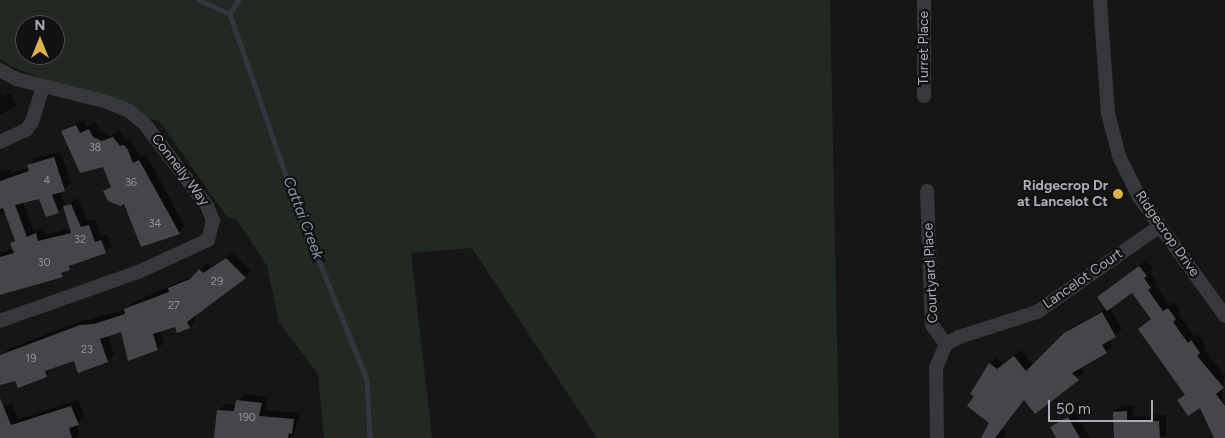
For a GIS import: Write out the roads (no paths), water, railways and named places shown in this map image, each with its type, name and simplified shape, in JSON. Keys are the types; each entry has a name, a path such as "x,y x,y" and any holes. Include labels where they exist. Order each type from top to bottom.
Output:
{"street":[{"name":"Turret Place","path":"924,0 924,96"},
{"name":"Ridgecrop Drive","path":"1100,0 1108,113 1119,156 1139,197 1225,316"},
{"name":"Connelly Way","path":"0,70 43,86 107,102 129,111 144,123 207,206 213,229 208,240 138,272 0,321"},
{"path":"0,142 26,130 32,122 43,86"},
{"name":"Courtyard Place","path":"927,192 932,325 946,344"},
{"name":"Lancelot Court","path":"946,344 959,337 1037,312 1160,226"},
{"path":"936,438 936,367 946,344"}],"waterway":[{"path":"199,0 230,14"},
{"name":"Cattai Creek","path":"239,0 230,14 297,206 367,379 370,438"}],"place":[{"name":"Ridgecrop Dr at Lancelot Ct","path":"1118,194"}]}
